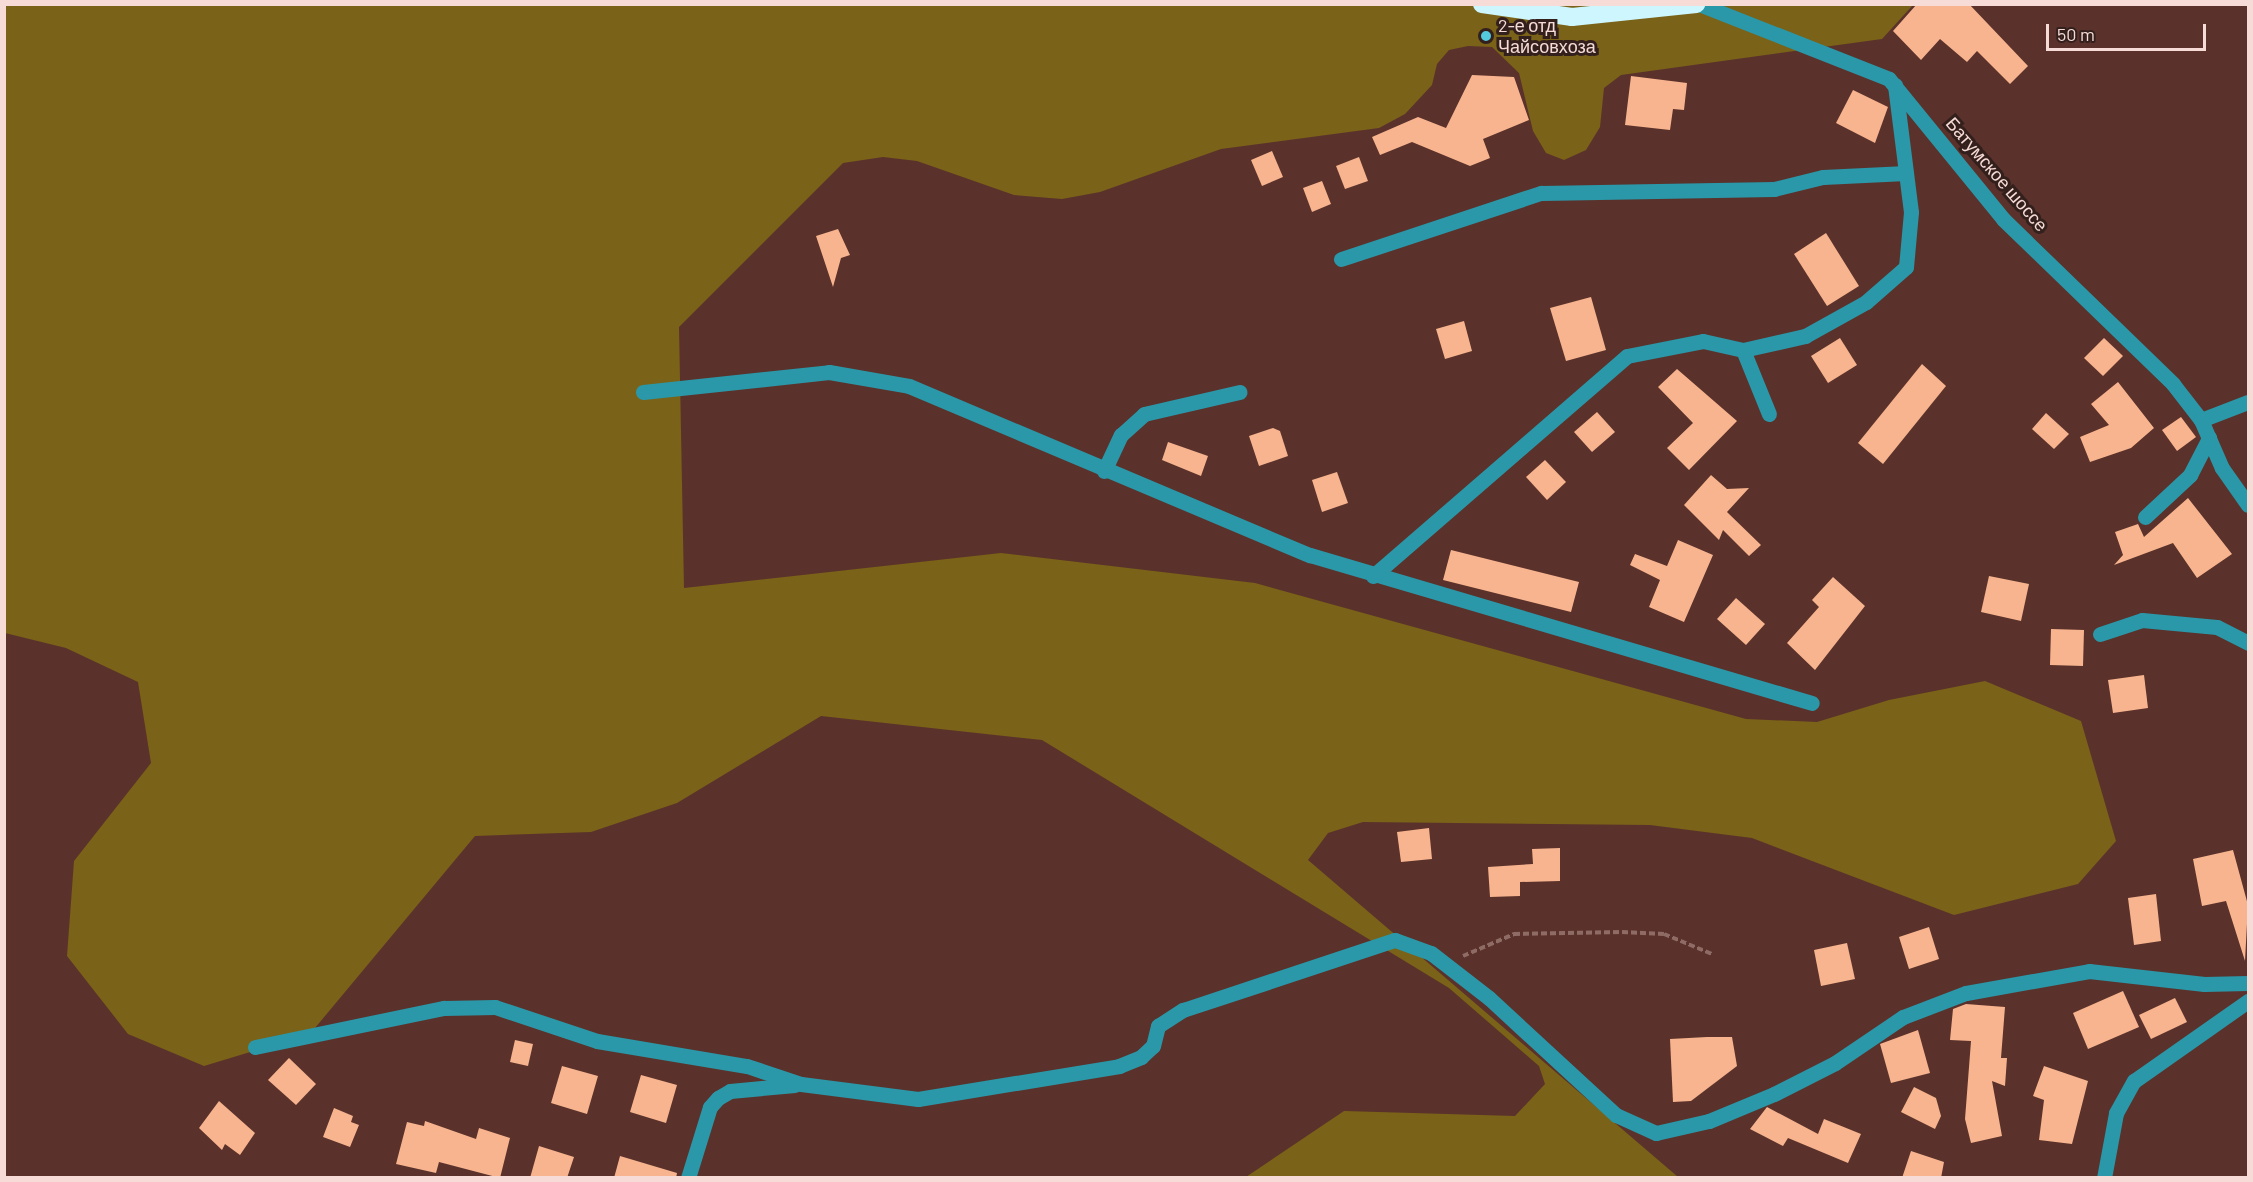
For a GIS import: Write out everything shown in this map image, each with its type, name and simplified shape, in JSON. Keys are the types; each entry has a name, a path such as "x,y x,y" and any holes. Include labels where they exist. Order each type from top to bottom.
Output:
{"highway":[{"name":"Батумское шоссе","path":"1482,4 1572,17 1697,4"}],"street":[{"name":"Батумское шоссе","path":"1697,4 1895,85 2003,219 2173,384 2201,420 2248,505"},
{"path":"1372,576 1627,356 1703,341 1743,350 1805,336 1866,302 1906,267 1911,212 1895,85"},
{"path":"1341,259 1541,193 1774,189 1823,177 1906,173"},
{"path":"1743,350 1769,414"},
{"path":"643,392 829,372 909,386 1104,471 1372,576 1733,675 1812,703"},
{"path":"1104,471 1121,435 1144,414 1239,393"},
{"path":"2201,420 2248,402"},
{"path":"2145,517 2190,475 2209,438"},
{"path":"2100,634 2142,620 2217,627 2248,643"},
{"path":"255,1047 444,1008 495,1007 597,1041 747,1066 801,1084 918,1099 1096,1070 1141,1058 1153,1046 1158,1026 1183,1010 1395,940 1447,965 1616,1115 1656,1133 1709,1121 1774,1094 1835,1063 1903,1017 1966,993 2089,971 2204,984 2248,983"},
{"path":"2104,1178 2116,1113 2134,1081 2248,1001"},
{"path":"688,1178 710,1107 718,1098 730,1091 801,1084"}],"path":[{"path":"1447,965 1514,934 1664,934 1712,954"}],"shaded area":[{"path":"5,5 1913,5 1882,39 1621,75 1604,88 1600,127 1586,150 1564,160 1546,153 1533,131 1519,73 1492,47 1468,46 1449,50 1437,64 1432,85 1405,114 1379,128 1221,149 1100,192 1062,199 1014,195 917,161 883,157 843,163 679,327 684,588 1001,553 1255,583 1746,719 1817,722 1889,700 1985,681 2081,721 2116,841 2078,884 1954,915 1752,838 1650,825 1363,822 1328,833 1308,860 1678,1177 1246,1177 1344,1111 1515,1116 1545,1084 1539,1066 1449,988 1042,740 821,716 677,803 591,832 475,836 310,1034 204,1066 128,1034 67,956 74,861 151,763 138,682 66,648 5,633"}],"building":[{"path":"1917,4 1969,4 2028,66 2010,84 1977,51 1967,62 1940,39 1921,60 1893,31"},
{"path":"1472,75 1514,77 1529,120 1483,139 1490,158 1470,166 1412,142 1380,155 1372,137 1418,117 1446,128"},
{"path":"1631,76 1687,83 1684,110 1673,109 1670,130 1625,125"},
{"path":"1853,90 1888,107 1875,143 1836,123"},
{"path":"1272,151 1283,177 1262,186 1251,160"},
{"path":"1359,157 1368,181 1345,189 1336,166"},
{"path":"1322,181 1331,204 1312,212 1303,188"},
{"path":"838,229 850,255 841,258 833,287 816,236"},
{"path":"1826,233 1859,286 1827,306 1794,254"},
{"path":"1591,297 1606,350 1566,361 1550,308"},
{"path":"1464,321 1472,351 1445,359 1436,329"},
{"path":"1840,338 1857,365 1828,383 1811,356"},
{"path":"2104,338 2123,356 2103,376 2084,358"},
{"path":"1922,364 1946,386 1883,464 1858,443"},
{"path":"1677,369 1737,421 1689,470 1667,448 1693,423 1658,387"},
{"path":"2118,382 2154,428 2131,448 2090,462 2080,437 2109,425 2091,404"},
{"path":"1597,412 1615,432 1592,452 1574,432"},
{"path":"2046,413 2069,434 2054,449 2032,429"},
{"path":"2181,417 2196,437 2177,451 2162,430"},
{"path":"1273,428 1280,431 1288,456 1259,466 1249,436"},
{"path":"1168,442 1208,456 1201,476 1162,460"},
{"path":"1545,460 1566,482 1547,500 1526,477"},
{"path":"1337,472 1348,503 1322,512 1312,480"},
{"path":"1711,475 1727,489 1749,488 1727,512 1761,545 1749,556 1723,530 1719,540 1684,505"},
{"path":"2188,498 2232,554 2197,578 2173,543 2114,565 2123,555 2115,532 2138,524 2144,537"},
{"path":"1678,540 1713,555 1684,622 1649,607 1660,580 1630,565 1635,554 1667,566"},
{"path":"1451,550 1579,582 1571,612 1443,580"},
{"path":"1989,576 2029,584 2021,621 1981,612"},
{"path":"1833,577 1865,606 1815,670 1787,643 1819,607 1812,600"},
{"path":"1736,598 1765,624 1746,645 1717,619"},
{"path":"2051,629 2084,630 2083,666 2050,665"},
{"path":"2144,675 2148,708 2113,713 2108,680"},
{"path":"1429,828 1432,859 1401,862 1397,832"},
{"path":"1560,848 1560,881 1520,882 1520,896 1490,897 1488,867 1533,864 1532,849"},
{"path":"2233,850 2248,905 2245,961 2226,901 2202,906 2193,859"},
{"path":"2156,894 2161,941 2134,945 2128,898"},
{"path":"1929,927 1939,959 1909,969 1899,937"},
{"path":"1847,943 1855,979 1821,986 1814,950"},
{"path":"2123,991 2139,1027 2088,1049 2073,1013"},
{"path":"2175,998 2187,1022 2151,1039 2139,1015"},
{"path":"1966,1004 2005,1007 2001,1058 2007,1058 2005,1086 1992,1081 2002,1136 1971,1143 1965,1119 1971,1041 1950,1040 1953,1009"},
{"path":"1918,1030 1930,1073 1891,1083 1880,1044"},
{"path":"1732,1037 1737,1066 1691,1101 1673,1102 1670,1039"},
{"path":"515,1040 533,1044 528,1066 510,1062"},
{"path":"289,1058 316,1084 296,1105 268,1080"},
{"path":"562,1066 598,1076 587,1114 551,1103"},
{"path":"2044,1066 2088,1081 2072,1144 2039,1140 2044,1100 2033,1096"},
{"path":"641,1075 677,1085 666,1123 630,1112"},
{"path":"1914,1087 1936,1098 1941,1116 1935,1129 1901,1112"},
{"path":"219,1101 255,1133 240,1155 225,1144 222,1150 199,1128"},
{"path":"1767,1107 1818,1134 1824,1119 1861,1134 1848,1163 1788,1138 1783,1146 1750,1129"},
{"path":"334,1108 353,1116 351,1122 359,1125 350,1147 323,1137"},
{"path":"425,1121 476,1139 479,1128 510,1138 500,1178 439,1162 436,1173 396,1164 407,1122 424,1126"},
{"path":"539,1146 574,1157 567,1178 530,1178"},
{"path":"1911,1151 1944,1162 1941,1178 1902,1178"},
{"path":"620,1156 677,1173 676,1178 614,1178"}],"place":[{"name":"2-е отд Чайсовхоза","path":"1486,36"}]}
